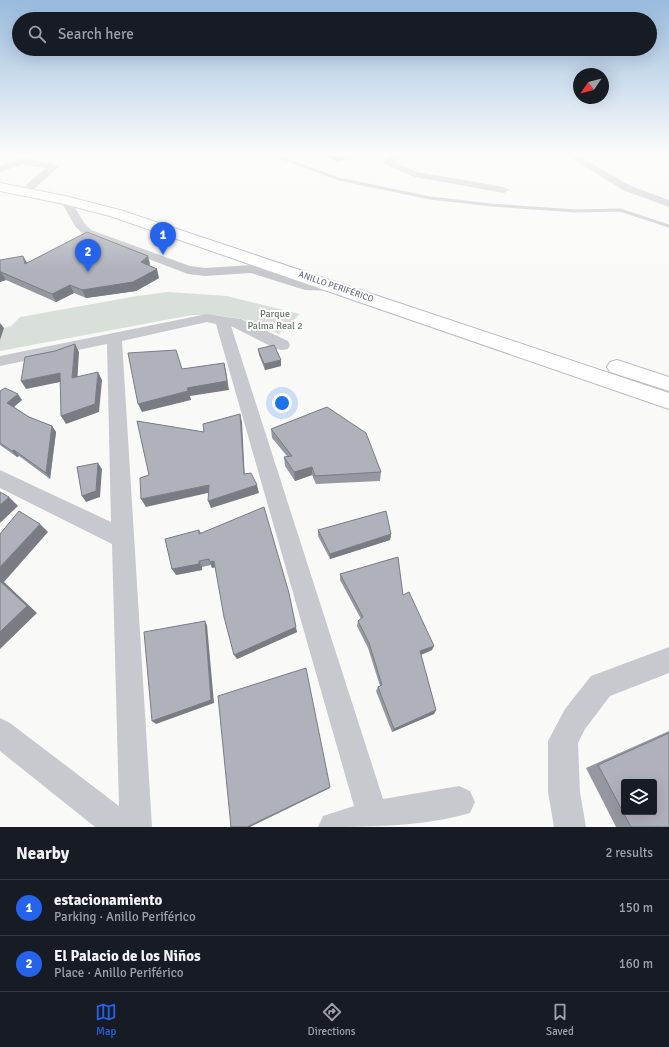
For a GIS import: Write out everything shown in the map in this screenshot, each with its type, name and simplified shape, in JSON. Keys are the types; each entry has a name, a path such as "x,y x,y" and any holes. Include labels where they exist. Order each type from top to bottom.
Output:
{"highway":[{"name":"ANILLO PERIFÉRICO","path":"33,194 115,213 669,401"},
{"name":"ANILLO PERIFÉRICO","path":"66,194 122,206 197,229 669,384"}],"street":[{"path":"642,194 669,204"},
{"path":"65,200 87,232 188,270 205,272 252,269 305,286 337,288"},
{"path":"0,361 207,318 236,322 282,345"},
{"path":"222,320 373,817"},
{"path":"114,338 136,827"},
{"path":"0,478 123,538"},
{"path":"570,827 564,792 563,741 575,719 602,686 669,660"},
{"path":"0,733 121,827"},
{"path":"334,827 373,817 459,802"}],"green space":[{"name":"Parque Palma Real 2","path":"168,292 227,296 300,314 279,334 242,319 216,315 192,315 0,351 0,340 3,328 11,326 20,317 137,296"}],"building":[{"path":"87,232 148,256 141,262 157,269 133,282 82,290 70,285 52,294 0,272 0,260 23,256 25,264"},
{"path":"75,344 72,378 98,372 95,404 61,416 60,373 21,381 25,357 55,351"},
{"path":"274,345 281,360 264,364 258,349"},
{"path":"176,350 182,369 224,363 227,381 187,388 188,391 138,404 128,353"},
{"path":"5,388 18,394 7,403 29,417 52,426 46,473 14,450 12,451 0,443 0,391"},
{"path":"327,407 366,433 381,472 315,476 312,467 294,472 284,457 292,456 271,429"},
{"path":"240,414 244,474 251,473 257,485 208,501 209,485 141,499 140,478 149,475 137,421 204,432 203,424"},
{"path":"98,463 96,491 82,496 77,467"},
{"path":"0,492 9,497 0,505"},
{"path":"264,507 289,593 296,627 234,655 224,617 214,561 210,562 209,559 199,561 199,564 172,569 165,539 199,530 199,534"},
{"path":"19,511 40,524 0,567 0,534"},
{"path":"386,511 391,534 330,554 318,530"},
{"path":"398,557 403,595 409,592 434,646 420,651 436,710 394,729 378,687 382,685 369,643 358,621 363,617 340,574"},
{"path":"0,581 27,606 0,632"},
{"path":"205,621 211,700 152,721 144,632"},
{"path":"306,668 330,787 247,827 231,827 218,696"},
{"path":"669,733 669,827 631,827 625,815 657,815 657,779 621,779 621,808 598,765"}],"waterway":[{"path":"409,194 430,198 491,205 576,211 620,210 669,226"}],"place":[{"name":"estacionamiento","path":"163,255"},
{"name":"El Palacio de los Niños","path":"88,272"}]}
